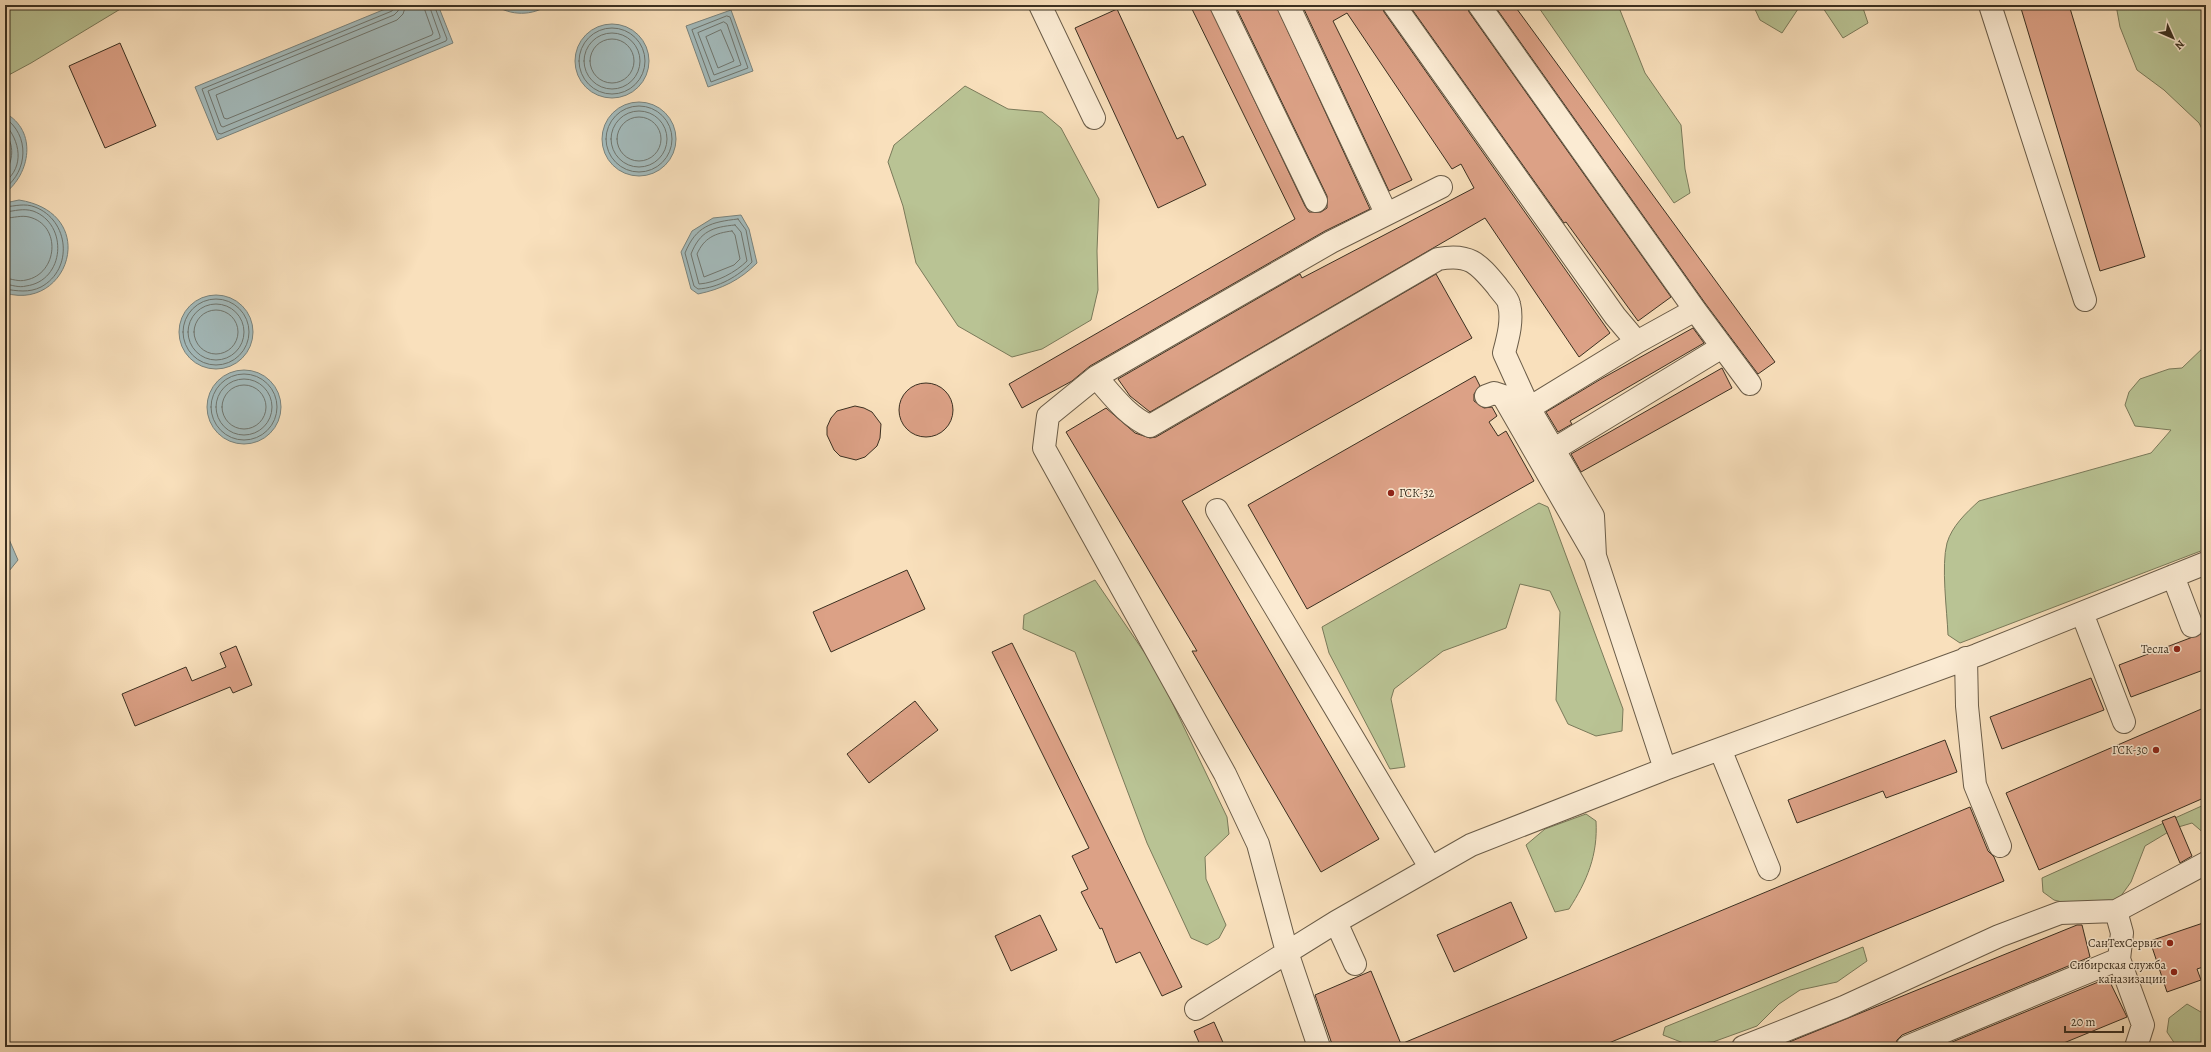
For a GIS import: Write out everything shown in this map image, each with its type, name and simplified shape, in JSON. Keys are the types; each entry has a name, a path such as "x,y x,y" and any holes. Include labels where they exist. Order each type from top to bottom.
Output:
{"lane":[{"path":"1040,5 1094,118"},
{"path":"1221,5 1316,202"},
{"path":"1288,5 1386,213"},
{"path":"1394,5 1616,316 1637,342"},
{"path":"1479,5 1695,310 1750,384"},
{"path":"1990,5 2085,300"},
{"path":"1319,1047 1287,952 1258,844 1225,774 1044,448 1048,416 1096,377 1331,242 1386,213 1441,187"},
{"path":"1096,377 1124,408 1140,422 1150,426 1438,259 1454,256 1473,260 1487,274 1510,303 1509,333 1504,353 1529,408 1593,516 1595,556"},
{"path":"1529,408 1637,342 1695,310"},
{"path":"1553,450 1722,347"},
{"path":"1486,396 1494,392 1503,396 1595,556 1665,769"},
{"path":"1217,510 1430,867"},
{"path":"1196,1009 1336,922 1430,867 1471,845 1665,769 1966,658 2206,563"},
{"path":"2173,576 2192,626"},
{"path":"2082,613 2124,722"},
{"path":"1966,658 1967,706 1976,785 2000,846"},
{"path":"1720,749 1769,869"},
{"path":"1743,1047 1844,1008 1999,936 2060,912 2116,911 2206,864"},
{"path":"2116,911 2122,933 2119,960 2143,1024 2136,1047"},
{"path":"1336,922 1355,964"},
{"path":"1907,1047 2119,960"}],"green space":[{"path":"5,5 127,5 5,77"},
{"path":"1537,5 1618,5 1645,73 1681,125 1685,169 1690,193 1674,203"},
{"path":"1753,5 1803,5 1800,6 1782,33 1760,20"},
{"path":"1821,5 1862,5 1868,23 1843,38"},
{"path":"2116,5 2206,5 2206,137 2199,123 2164,90 2137,70 2120,27"},
{"path":"965,86 1008,109 1042,112 1061,128 1099,199 1097,251 1098,290 1091,320 1042,349 1012,357 958,326 916,263 903,206 888,162 894,145"},
{"path":"2206,345 2206,549 1960,643 1948,635 1944,576 1945,553 1952,531 1964,515 1979,501 2151,453 2171,430 2135,426 2125,405 2129,392 2140,379 2169,369 2182,368"},
{"path":"1539,503 1548,507 1623,709 1622,731 1596,736 1568,724 1556,700 1560,612 1550,591 1520,584 1506,628 1443,651 1394,689 1391,699 1405,767 1390,769 1329,653 1322,627"},
{"path":"1095,580 1157,671 1227,817 1229,834 1205,857 1206,879 1226,925 1219,938 1207,945 1191,938 1147,843 1075,652 1023,629 1024,615"},
{"path":"2206,804 2206,835 2192,823 2175,828 2145,846 2131,882 2118,900 2086,908 2054,900 2043,892 2042,878"},
{"path":"1586,814 1596,821 1595,845 1590,867 1581,888 1569,909 1555,912 1526,845 1545,829"},
{"path":"1863,947 1867,961 1837,982 1800,990 1779,1004 1757,1026 1713,1042 1686,1044 1663,1035 1665,1027"},
{"path":"2187,1004 2206,1015 2206,1047 2177,1047 2167,1032 2169,1018"}],"water":[{"path":"395,5 438,5 453,43 217,140 195,87"},
{"path":"495,5 548,5 542,9 529,13 514,13 501,9"},
{"path":"731,10 753,71 708,87 686,26"},
{"path":"612,24 633,30 643,40 649,61 643,82 633,92 612,98 591,92 581,82 575,61 581,40 591,30"},
{"path":"639,102 660,108 670,118 676,139 670,160 660,170 639,176 618,170 608,160 602,139 608,118 618,108"},
{"path":"5,113 16,121 22,130 26,141 27,153 25,164 20,175 14,185 5,193"},
{"path":"19,200 45,209 60,223 67,240 67,258 59,275 46,288 27,295 5,293 5,203"},
{"path":"741,215 749,229 757,263 751,269 730,283 698,294 691,289 681,252 692,231 713,218"},
{"path":"216,295 237,301 247,311 253,332 247,353 237,363 216,369 195,363 185,353 179,332 185,311 195,301"},
{"path":"244,370 258,373 270,381 278,393 281,407 278,421 270,433 258,441 244,444 230,441 218,433 210,421 207,407 210,393 218,381 230,373"},
{"path":"5,530 18,560 5,576"}],"building":[{"path":"1190,5 1209,5 1305,206 1309,212 1321,212 1327,208 1327,196 1235,5 1276,5 1370,209 1325,231 1090,366 1072,381 1022,408 1009,384 1295,219"},
{"path":"1302,5 1382,5 1384,12 1610,333 1579,357 1485,218 1150,412 1130,396 1118,379 1300,274 1302,278 1474,188 1461,164 1452,169 1347,13 1333,21 1412,180 1389,191"},
{"path":"1409,5 1467,5 1469,12 1671,297 1638,321 1566,222 1564,223"},
{"path":"1494,5 1514,5 1775,362 1758,374 1705,303"},
{"path":"2020,5 2069,5 2145,257 2100,271"},
{"path":"1117,9 1177,139 1183,136 1206,185 1158,208 1075,28"},
{"path":"120,43 156,126 105,148 69,66"},
{"path":"1436,274 1472,338 1182,501 1379,839 1321,872 1192,651 1197,651 1066,432 1106,408 1135,433 1150,438 1156,437"},
{"path":"1693,328 1704,343 1570,421 1572,424 1558,432 1546,412 1601,379"},
{"path":"1722,368 1732,388 1581,472 1571,454"},
{"name":"ГСК-32","path":"1475,376 1480,386 1474,394 1474,401 1484,408 1492,407 1497,416 1489,422 1498,436 1506,431 1534,481 1307,609 1248,505"},
{"path":"926,383 936,385 945,391 951,400 953,410 951,420 945,429 936,435 926,437 916,435 907,429 901,420 899,410 901,400 907,391 916,385"},
{"path":"855,406 872,412 881,424 880,438 877,446 865,457 856,460 840,456 834,450 827,435 827,427 831,418 837,411"},
{"path":"907,570 925,609 831,652 813,612"},
{"path":"2206,632 2206,669 2131,697 2119,665"},
{"path":"1012,643 1182,987 1162,996 1140,952 1116,963 1102,928 1100,929 1081,892 1088,889 1072,856 1089,848 992,652"},
{"path":"236,646 252,685 233,693 230,687 135,726 122,694 186,667 192,681 226,667 220,653"},
{"path":"2091,678 2104,710 2002,749 1990,717"},
{"path":"915,701 938,730 869,783 847,754"},
{"name":"ГСК-30","path":"2206,707 2206,797 2039,870 2006,793"},
{"path":"1945,740 1957,772 1886,798 1883,791 1797,823 1788,800"},
{"path":"1970,807 1988,851 1994,857 2004,881 1599,1047 1333,1047 1315,995 1371,971 1401,1044"},
{"path":"2175,816 2192,856 2180,863 2162,821"},
{"path":"1511,902 1527,938 1454,972 1437,935"},
{"path":"1040,915 1057,950 1011,971 995,936"},
{"path":"2206,922 2206,966 2197,969 2201,980 2167,992 2150,941"},
{"path":"2077,925 2082,925 2090,957 1902,1035 1897,1040 1895,1047 1777,1047"},
{"path":"2108,978 2127,1017 2054,1047 1940,1047"},
{"path":"1214,1022 1225,1047 1201,1047 1194,1031"}],"place":[{"name":"ГСК-32","path":"1391,493"},
{"name":"Тесла","path":"2177,649"},
{"name":"ГСК-30","path":"2156,750"},
{"name":"СанТехСервис","path":"2170,943"},
{"name":"Сибирская служба каназизации","path":"2174,972"}]}
